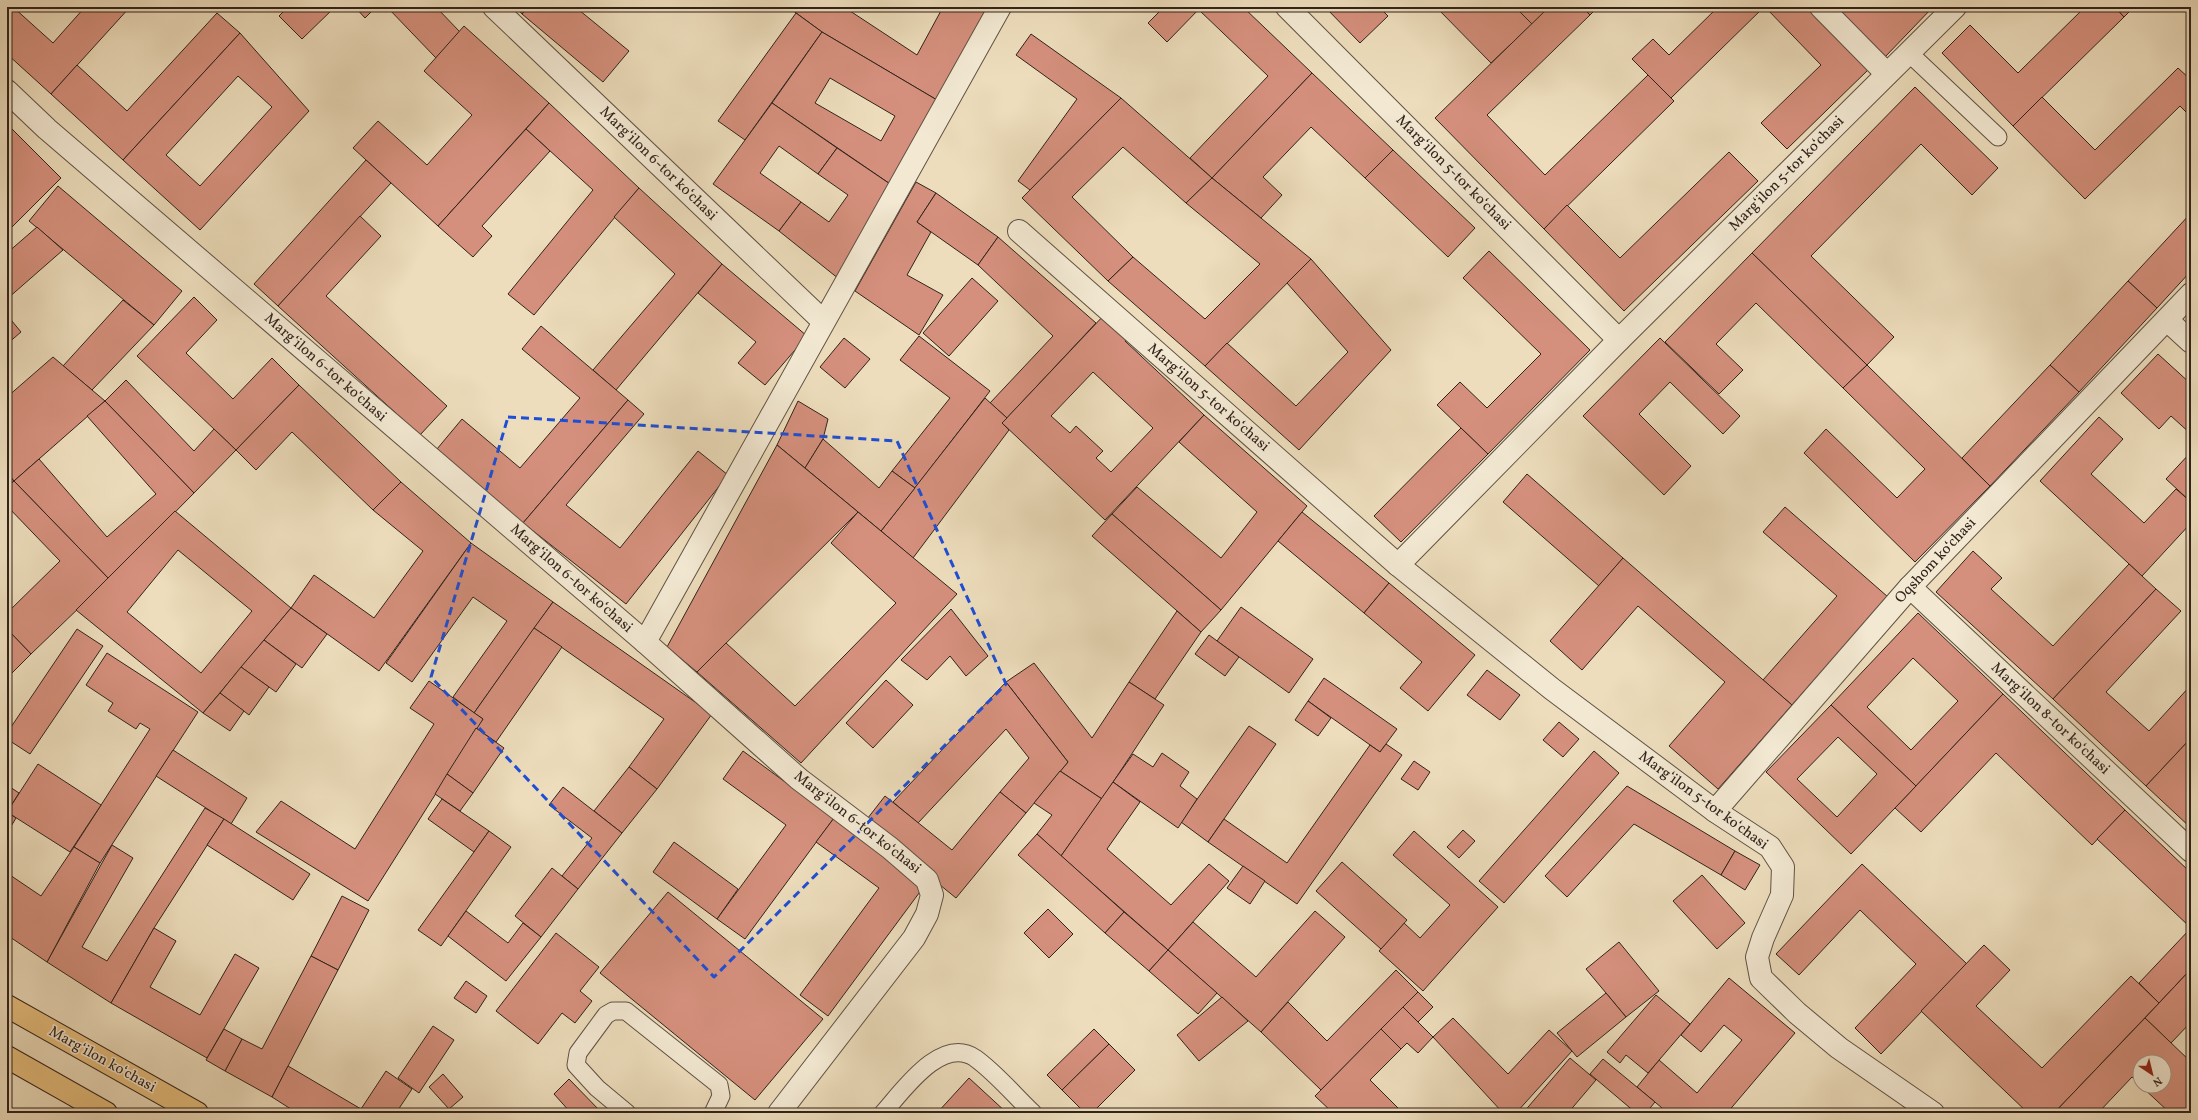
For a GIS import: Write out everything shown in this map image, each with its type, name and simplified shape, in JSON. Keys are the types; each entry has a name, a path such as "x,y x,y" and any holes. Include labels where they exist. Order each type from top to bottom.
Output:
{"main road":[{"name":"Margʻilon koʻchasi","path":"7,1006 196,1113"},
{"path":"7,1057 106,1113"}],"street":[{"name":"Margʻilon 6-tor koʻchasi","path":"494,7 823,321"},
{"name":"Margʻilon 6-tor koʻchasi","path":"645,642 823,321 1000,7"},
{"name":"Margʻilon 5-tor koʻchasi","path":"1287,7 1619,340"},
{"path":"1821,7 1887,74"},
{"name":"Margʻilon 5-tor koʻchasi","path":"1398,565 1619,340 1955,7"},
{"name":"Margʻilon 6-tor koʻchasi","path":"7,91 53,134 645,642 799,779 890,848 927,880 932,895 927,914 914,938 779,1113"},
{"name":"Margʻilon 5-tor koʻchasi","path":"1018,231 1398,565 1552,689 1715,811 1770,847 1783,867 1782,895 1763,938 1758,957 1761,978 1797,1013 1839,1048 1922,1110"},
{"name":"Oqshom koʻchasi","path":"1715,811 1910,587 2191,294"},
{"path":"2167,320 2191,342"},
{"name":"Margʻilon 8-tor koʻchasi","path":"1910,587 2191,852"}],"lane":[{"path":"1909,53 1998,137"},
{"path":"627,1113 597,1088 576,1065 578,1053 606,1015 613,1011 626,1011 719,1085 722,1096 713,1113"},
{"path":"883,1113 909,1083 936,1059 946,1054 957,1053 974,1058 1034,1113"}],"highlighted area":[{"path":"508,417 897,441 1006,684 714,977 431,677"}],"building":[{"path":"7,7 13,7 53,43 85,7 130,7 51,94 7,54"},
{"path":"288,7 335,7 302,39 279,16"},
{"path":"355,7 376,7 365,18"},
{"path":"387,7 436,7 460,32 436,58"},
{"path":"516,7 528,7 522,14"},
{"path":"528,7 582,7 579,10 629,51 603,82 522,14"},
{"path":"788,7 844,7 917,55 943,7 987,7 937,100 822,32"},
{"path":"1164,7 1201,7 1167,42 1148,23"},
{"path":"1201,7 1243,7 1312,73 1212,178 1190,158 1268,76 1199,10"},
{"path":"1325,7 1379,7 1388,16 1360,43"},
{"path":"1436,7 1515,7 1532,24 1491,63"},
{"path":"1515,7 1549,7 1532,24"},
{"path":"1549,7 1582,7 1590,15 1487,115 1545,175 1648,75 1674,101 1544,229 1435,118"},
{"path":"1582,7 1598,7 1590,15"},
{"path":"1718,7 1764,7 1671,98 1632,59 1653,39 1669,55"},
{"path":"1765,7 1813,7 1871,67 1787,149 1761,123 1821,65"},
{"path":"1835,7 1933,7 1884,58"},
{"path":"2085,7 2115,7 2124,17 2013,126 1942,53 1970,25 2018,73"},
{"path":"2115,7 2134,7 2124,17"},
{"path":"217,13 240,33 123,160 51,94 77,65 127,111"},
{"path":"796,13 822,32 745,140 718,121"},
{"path":"464,26 549,103 438,226 353,148 378,121 427,165 472,115 424,71"},
{"path":"822,32 937,100 896,188 772,103","holes":["830,78 895,116 881,141 815,103"]},
{"path":"240,33 309,111 200,230 123,160","holes":["238,76 272,107 200,186 166,155"]},
{"path":"1031,34 1121,98 1030,190 1018,181 1077,99 1016,55"},
{"path":"2178,68 2191,80 2191,117 2180,106 2085,199 2013,126 2042,97 2095,150"},
{"path":"1312,73 1393,150 1365,178 1311,127 1263,177 1282,195 1261,218 1212,178"},
{"path":"1915,87 1998,168 1972,195 1921,144 1811,256 1894,337 1867,365 1752,253"},
{"path":"1121,98 1212,178 1186,203 1123,147 1072,197 1133,257 1108,281 1022,198"},
{"path":"549,103 639,188 534,315 508,294 593,190 526,129"},
{"path":"772,103 837,148 818,174 779,146 760,173 801,202 779,231 713,184"},
{"path":"7,124 61,178 7,232 7,184 10,181 7,178"},
{"path":"526,129 550,151 482,226 492,236 473,257 438,226"},
{"path":"837,148 896,188 839,279 779,231 801,202 829,222 848,195 818,174"},
{"path":"1393,150 1475,228 1448,257 1365,178"},
{"path":"1729,152 1758,181 1624,311 1544,229 1567,205 1620,258"},
{"path":"366,160 391,183 278,306 254,284"},
{"path":"1212,178 1311,259 1205,366 1108,281 1133,257 1205,319 1260,264 1186,203"},
{"path":"916,182 936,193 917,222 931,232 907,275 943,295 919,335 855,291"},
{"path":"58,186 182,291 154,325 29,221"},
{"path":"639,188 722,264 616,390 593,370 675,274 614,217"},
{"path":"936,193 998,237 978,265 917,222"},
{"path":"2191,213 2191,271 2157,308 2128,281"},
{"path":"360,216 381,236 326,296 447,406 420,435 278,306"},
{"path":"37,227 63,250 7,299 7,253"},
{"path":"998,237 1096,323 1007,418 990,403 1053,336 978,265"},
{"path":"1489,251 1590,350 1488,454 1437,405 1460,382 1487,408 1541,354 1463,278"},
{"path":"1752,253 1867,365 1843,388 1756,303 1716,344 1743,370 1719,394 1665,342"},
{"path":"1311,259 1391,350 1299,450 1205,366 1227,343 1296,406 1348,352 1287,283"},
{"path":"722,264 807,336 765,385 738,363 756,342 698,293"},
{"path":"972,278 998,301 949,356 923,333"},
{"path":"2128,281 2157,308 2079,392 2050,365"},
{"path":"194,297 217,320 186,353 233,399 272,358 299,385 236,450 137,356"},
{"path":"123,300 154,325 92,390 63,366"},
{"path":"1106,313 1130,335 1125,341 1204,415 1105,520 1002,423","holes":["1093,372 1153,428 1111,472 1096,458 1103,451 1076,426 1070,433 1051,416"]},
{"path":"7,315 21,332 7,344"},
{"path":"541,326 628,400 523,523 437,449 462,419 520,468 580,398 522,349"},
{"path":"919,336 990,391 915,488 892,471 950,398 900,360"},
{"path":"844,338 870,359 845,388 820,367"},
{"path":"1660,338 1740,416 1723,434 1670,382 1639,414 1691,466 1664,495 1583,416"},
{"path":"2158,354 2191,384 2191,434 2171,416 2159,429 2121,393"},
{"path":"53,357 105,401 14,481 7,473 7,397"},
{"path":"1867,365 1990,486 1915,562 1804,453 1826,429 1897,498 1925,469 1843,388"},
{"path":"2050,365 2079,392 1990,486 1962,458"},
{"path":"126,380 194,451 214,429 236,450 194,493 105,401"},
{"path":"299,385 401,482 373,510 292,432 256,470 236,450"},
{"path":"985,398 1007,418 1002,423 1009,430 913,558 881,531"},
{"path":"628,400 644,414 566,505 620,548 698,451 728,475 626,604 523,523"},
{"path":"105,401 194,493 109,579 14,481 39,459 107,537 156,494 87,416"},
{"path":"798,401 828,419 823,439 805,468 777,445"},
{"path":"1204,415 1307,506 1221,610 1112,514 1137,487 1221,558 1257,512 1179,442"},
{"path":"2099,417 2123,439 2091,474 2144,523 2176,489 2191,502 2191,523 2142,576 2040,481"},
{"path":"1461,428 1488,454 1401,542 1374,516"},
{"path":"823,439 879,488 892,471 915,488 881,531 805,468"},
{"path":"777,445 858,512 697,672 667,647"},
{"path":"2191,452 2191,502 2166,479"},
{"path":"7,473 14,481 7,487"},
{"path":"1527,474 1623,558 1599,586 1503,502"},
{"path":"14,481 109,579 31,654 7,629 7,613 60,561 7,506 7,487"},
{"path":"401,482 471,543 379,671 291,608 314,575 374,618 423,551 373,510"},
{"path":"1785,507 1888,597 1792,705 1763,680 1837,596 1763,532"},
{"path":"175,511 291,608 203,713 76,610","holes":["178,550 252,611 201,673 127,612"]},
{"path":"858,512 957,594 801,763 697,672 726,643 795,706 896,603 831,543"},
{"path":"1302,512 1389,583 1364,613 1278,541"},
{"path":"1112,514 1221,610 1201,632 1092,536"},
{"path":"471,543 553,602 474,713 453,697 507,621 473,597 412,682 386,663"},
{"path":"1973,551 2002,578 1991,589 2053,646 2129,564 2156,589 2053,699 1936,592"},
{"path":"1623,558 1792,705 1718,789 1669,746 1725,682 1638,606 1582,670 1550,641"},
{"path":"1389,583 1475,655 1428,711 1400,688 1422,662 1364,613"},
{"path":"2156,589 2181,611 2106,692 2149,731 2191,685 2191,738 2146,786 2053,699"},
{"path":"553,602 712,714 657,789 629,767 664,719 534,628"},
{"path":"1241,607 1313,659 1289,693 1217,641"},
{"path":"291,608 327,634 302,668 264,640"},
{"path":"951,609 988,656 966,676 950,656 927,680 901,660"},
{"path":"1177,611 1201,632 1155,699 1129,682"},
{"path":"1918,613 2003,694 1916,786 1831,705","holes":["1913,658 1958,701 1911,750 1867,707"]},
{"path":"534,628 562,647 496,742 476,728 483,719 474,713"},
{"path":"7,629 31,654 11,674 7,670"},
{"path":"77,629 103,646 30,754 7,739 7,733"},
{"path":"1209,635 1239,657 1225,676 1195,654"},
{"path":"264,640 296,664 276,692 241,667"},
{"path":"107,653 198,712 100,863 74,847 150,729 140,723 136,729 108,711 113,703 86,685"},
{"path":"1034,663 1092,738 1129,682 1164,705 1102,799 1060,771 1068,762 1006,682"},
{"path":"241,667 269,687 249,715 220,693"},
{"path":"1487,670 1520,695 1500,720 1467,695"},
{"path":"1324,678 1397,729 1380,752 1308,701"},
{"path":"886,680 913,705 873,748 846,723"},
{"path":"429,681 483,719 368,901 256,832 281,801 355,849 434,724 410,708"},
{"path":"1006,682 1068,762 1026,813 1000,792 1029,758 1006,729 918,823 893,802"},
{"path":"220,693 244,711 230,731 203,713"},
{"path":"2003,694 2125,810 2092,845 1996,753 1921,832 1895,808"},
{"path":"1308,701 1331,718 1318,736 1295,720"},
{"path":"1831,705 1916,786 1851,854 1766,772","holes":["1838,737 1877,774 1837,817 1797,779"]},
{"path":"1559,722 1579,739 1563,757 1543,740"},
{"path":"1249,726 1276,744 1208,842 1181,822"},
{"path":"476,728 504,748 473,793 447,774"},
{"path":"2191,738 2191,828 2146,786"},
{"path":"1386,744 1402,755 1297,904 1208,842 1224,819 1287,863 1370,745 1380,752"},
{"path":"173,750 247,798 231,824 156,776"},
{"path":"743,751 834,818 745,939 717,919 786,825 723,779"},
{"path":"1594,751 1619,773 1504,903 1479,881"},
{"path":"1162,753 1189,772 1180,786 1197,799 1178,828 1113,782 1133,754 1153,767"},
{"path":"1414,761 1430,772 1418,790 1401,779"},
{"path":"38,764 101,805 70,852 7,812"},
{"path":"629,767 657,789 622,833 594,811"},
{"path":"1060,771 1102,799 1061,856 1037,834 1052,815 1034,803"},
{"path":"447,774 473,793 460,811 435,794"},
{"path":"1113,782 1140,802 1107,849 1171,905 1209,864 1229,881 1168,950 1061,856"},
{"path":"7,785 19,793 7,812"},
{"path":"1627,786 1735,851 1721,875 1634,824 1567,897 1545,876"},
{"path":"563,787 622,833 578,889 562,876 592,838 549,805"},
{"path":"1000,792 1026,813 956,898 864,823 885,796 952,850"},
{"path":"442,799 489,831 474,852 428,819"},
{"path":"205,808 224,819 154,928 111,1003 47,962 112,845 133,858 82,947 107,961"},
{"path":"2125,810 2191,873 2191,928 2097,839"},
{"path":"7,812 16,818 7,833"},
{"path":"834,818 925,885 828,1016 800,995 879,888 816,842"},
{"path":"224,819 310,874 293,900 207,845"},
{"path":"1463,830 1475,841 1459,858 1447,847"},
{"path":"489,831 511,847 441,946 418,930"},
{"path":"1414,831 1498,907 1423,991 1379,951 1404,923 1420,938 1450,905 1393,855"},
{"path":"1037,834 1124,912 1105,933 1018,855"},
{"path":"674,842 738,889 717,919 653,872"},
{"path":"74,847 100,863 47,962 7,935 7,873 41,896"},
{"path":"1735,851 1760,865 1745,890 1721,875"},
{"path":"1342,862 1407,920 1381,949 1316,891"},
{"path":"1862,864 1967,964 1881,1054 1855,1028 1916,964 1860,910 1799,975 1776,954"},
{"path":"1243,866 1265,881 1250,904 1227,888"},
{"path":"552,868 578,889 541,937 515,916"},
{"path":"1702,875 1745,923 1717,949 1673,901"},
{"path":"668,892 823,1019 755,1100 600,973"},
{"path":"342,896 369,910 338,970 311,956"},
{"path":"1048,909 1073,934 1049,958 1024,933"},
{"path":"466,911 508,943 523,923 541,937 506,981 448,936"},
{"path":"1315,911 1345,937 1261,1032 1168,950 1193,922 1256,977"},
{"path":"1124,912 1168,950 1149,971 1105,933"},
{"path":"154,928 176,941 150,987 200,1015 235,954 259,968 207,1058 111,1003"},
{"path":"2191,928 2191,969 2159,1003 2139,983"},
{"path":"556,933 599,967 580,991 592,1001 575,1023 562,1013 538,1044 496,1011"},
{"path":"1619,942 1659,991 1626,1017 1586,969"},
{"path":"1984,945 2010,970 1976,1006 2042,1068 2131,976 2159,1003 2054,1113 2028,1113 1921,1011"},
{"path":"1168,950 1217,993 1198,1014 1149,971"},
{"path":"311,956 338,970 272,1097 225,1071 242,1039 262,1049"},
{"path":"2191,969 2191,1022 2171,1043 2145,1018"},
{"path":"1396,970 1418,992 1321,1090 1261,1032 1288,1002 1327,1041"},
{"path":"1729,978 1795,1033 1727,1113 1668,1113 1637,1087 1659,1060 1697,1093 1742,1040 1724,1025 1701,1052 1681,1035"},
{"path":"466,981 487,996 476,1013 454,998"},
{"path":"1418,992 1433,1007 1418,1022 1403,1007"},
{"path":"1606,993 1626,1017 1577,1057 1557,1033"},
{"path":"1656,995 1690,1024 1648,1073 1626,1055 1620,1063 1607,1052"},
{"path":"1222,997 1248,1021 1199,1061 1177,1035"},
{"path":"1403,1007 1433,1037 1418,1053 1407,1043 1401,1049 1381,1029"},
{"path":"1453,1018 1508,1074 1549,1030 1572,1051 1516,1113 1503,1113 1433,1037"},
{"path":"2145,1018 2191,1062 2191,1113 2170,1113 2150,1094 2172,1094 2172,1054 2132,1054 2132,1077 2098,1113 2054,1113"},
{"path":"433,1026 454,1040 419,1093 398,1078"},
{"path":"224,1029 242,1039 225,1071 206,1060"},
{"path":"1094,1029 1109,1044 1062,1090 1047,1075"},
{"path":"1381,1029 1401,1049 1370,1080 1403,1113 1333,1113 1315,1096"},
{"path":"1109,1044 1135,1070 1092,1113 1085,1113 1062,1090"},
{"path":"1570,1058 1596,1080 1568,1113 1523,1113"},
{"path":"1603,1059 1655,1102 1646,1113 1636,1113 1590,1074"},
{"path":"288,1066 361,1109 386,1071 412,1089 396,1113 297,1113 272,1097"},
{"path":"443,1074 463,1097 449,1109 429,1087"},
{"path":"969,1078 1007,1113 937,1113"},
{"path":"569,1079 602,1113 571,1113 554,1094"}]}
